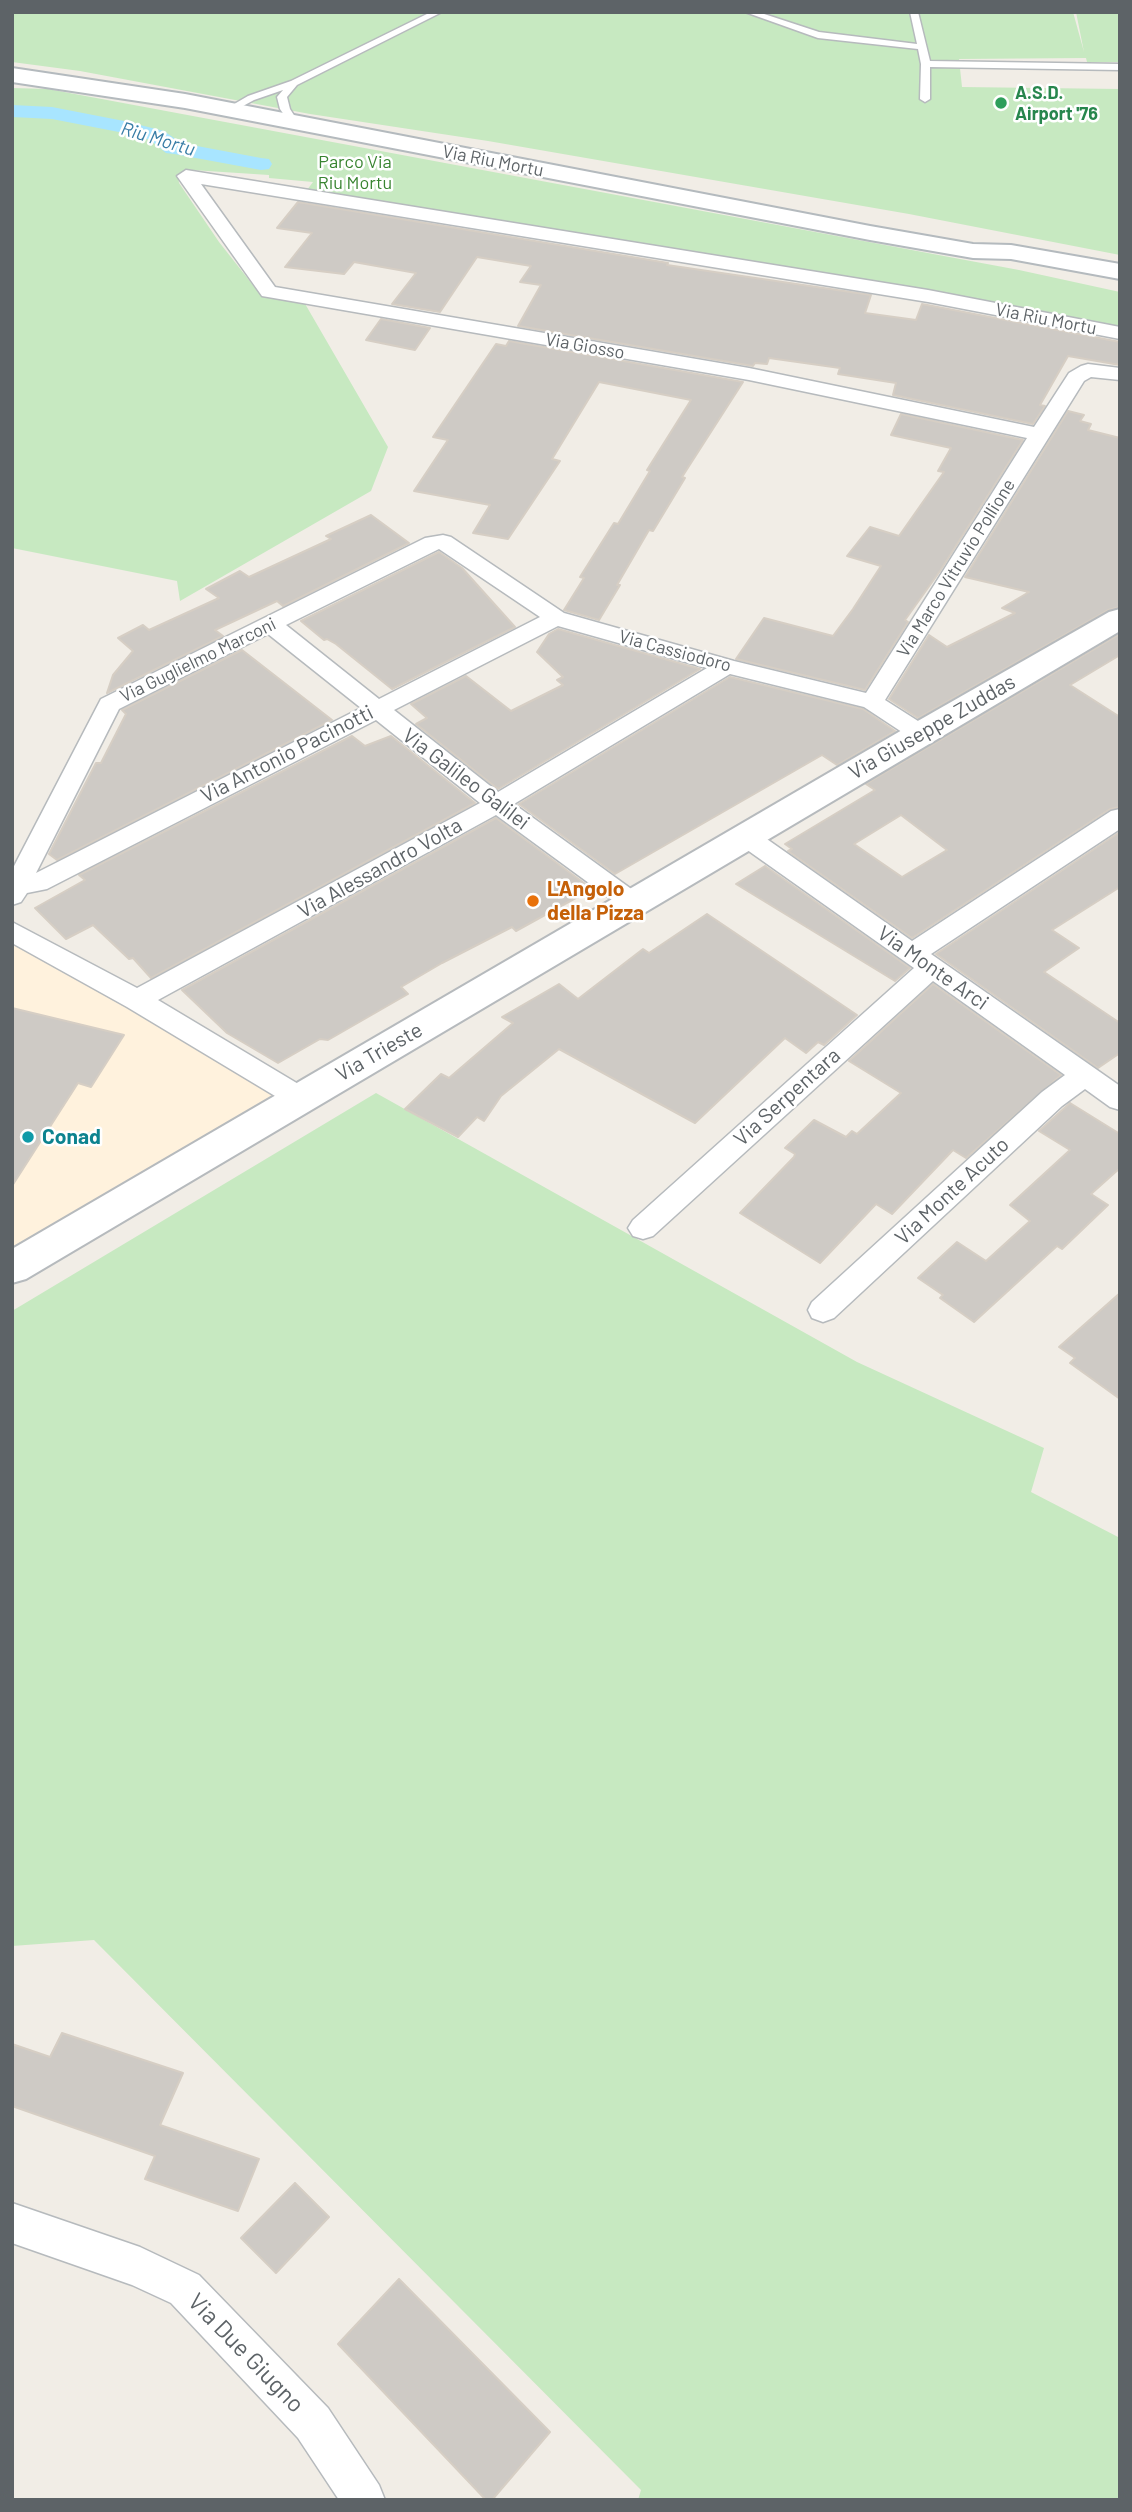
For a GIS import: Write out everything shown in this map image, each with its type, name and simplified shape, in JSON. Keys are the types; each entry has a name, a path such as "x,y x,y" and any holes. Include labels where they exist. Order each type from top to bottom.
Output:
{"main road":[{"name":"Via Riu Mortu","path":"12,75 229,110 973,251 1028,255 1063,254 1120,264"},
{"name":"Via Riu Mortu","path":"973,251 1004,261 1120,284"},
{"name":"Via Riu Mortu","path":"1028,255 1120,272"},
{"name":"Via Giuseppe Zuddas","path":"745,836 1120,618"},
{"name":"Via Trieste","path":"12,1268 745,836"}],"street":[{"name":"Via Riu Mortu","path":"186,176 916,294 1120,333"},
{"name":"Via Giosso","path":"186,176 269,292 749,374 1040,435"},
{"name":"Via Marco Vitruvio Pollione","path":"872,702 1082,372 1095,369 1120,374"},
{"name":"Via Guglielmo Marconi","path":"15,890 109,704 433,542 443,542"},
{"name":"Via Cassiodoro","path":"443,542 556,618 727,666 872,702 920,733"},
{"name":"Via Antonio Pacinotti","path":"15,890 37,883 556,618"},
{"name":"Via Galileo Galilei","path":"270,624 497,804 632,902"},
{"name":"Via Alessandro Volta","path":"137,1000 497,804 727,666"},
{"name":"Via Serpentara","path":"643,1228 922,960 1120,817"},
{"name":"Via Monte Arci","path":"745,836 1120,1100"},
{"path":"12,931 137,1000 300,1098"},
{"name":"Via Monte Acuto","path":"823,1310 1052,1099 1085,1075"},
{"name":"Via Due Giugno","path":"12,2224 140,2267 185,2289 313,2423 364,2500"}],"lane":[{"path":"229,110 277,87 294,83 438,12"},
{"path":"749,12 818,35 922,47"},
{"path":"914,12 926,64 925,99"},
{"path":"926,64 1120,67"},
{"path":"294,83 282,97 285,109 294,123"}],"shaded area":[{"path":"12,923 300,1098 12,1261"}],"green space":[{"path":"12,12 1073,12 1084,52 1076,12 1120,12 1120,62 1087,62 1086,58 959,59 962,87 1120,89 1120,255 909,214 488,141 310,114 80,71 12,62"},
{"name":"Parco Via Riu Mortu","path":"12,88 48,89 1019,270 1120,292 1120,332 307,190 313,182 269,178 269,175 192,170 178,175 179,183 219,242 260,294 304,302 388,447 371,491 180,601 177,581 12,548"},
{"path":"376,1093 857,1362 1044,1448 1031,1492 1120,1538 1120,2500 638,2500 641,2490 94,1940 12,1946 12,1311"}],"building":[{"path":"298,202 668,263 667,265 871,295 865,313 916,320 922,304 1120,342 1120,365 1068,356 1040,405 1045,406 1033,424 893,395 896,383 838,374 840,368 769,358 767,364 755,363 753,366 518,326 541,285 520,282 531,266 477,257 440,312 392,304 416,273 354,262 344,274 285,267 312,233 277,228"},
{"path":"381,319 430,328 415,350 366,340"},
{"path":"509,341 743,382 682,477 685,478 653,531 649,530 599,620 564,610 584,578 580,577 614,523 618,524 650,471 647,470 691,400 599,382 552,459 560,461 508,539 473,533 490,505 414,491 448,440 433,437 496,344 506,346"},
{"path":"1068,411 1084,415 1080,421 1091,424 1088,430 1120,438 1120,607 1108,610 918,718 889,699 929,635 947,647 1015,613 1002,608 1029,592 965,577"},
{"path":"901,414 1023,440 940,571 905,620 908,622 865,690 736,659 764,618 833,636 853,609 881,566 847,556 870,527 899,536 944,472 938,471 951,448 891,435"},
{"path":"371,515 409,543 283,606 277,601 215,630 223,636 107,693 113,675 133,651 118,638 143,625 149,630 219,598 206,589 240,571 249,577 331,539 326,536"},
{"path":"439,552 462,568 515,627 392,689 336,644 324,640 301,621"},
{"path":"558,629 700,669 498,789 416,724 427,718 411,704 466,676 511,711 563,685 557,680 563,677 537,652 549,634"},
{"path":"1120,634 1120,655 1070,685 1120,717 1120,807 1110,809 912,938 788,851 792,849 785,844 875,790 866,784","holes":["901,815 947,850 902,877 854,844"]},
{"path":"242,650 332,720 57,860 49,854 96,763 101,763 126,714 122,710"},
{"path":"730,677 863,709 895,731 837,765 822,755 615,874 519,804"},
{"path":"352,736 365,746 391,736 475,803 151,978 133,958 129,959 93,925 66,939 35,908 85,880 79,875"},
{"path":"496,818 592,889 516,931 512,927 442,963 401,987 408,994 328,1040 320,1039 278,1063 227,1033 182,990"},
{"path":"1120,832 1120,887 1052,930 1079,948 1044,972 1120,1023 1120,1053 1098,1068 936,954"},
{"path":"765,866 910,968 895,981 736,884"},
{"path":"707,914 857,1015 824,1045 818,1042 806,1053 785,1038 695,1123 559,1049 501,1096 484,1121 477,1117 458,1137 405,1109 441,1074 449,1078 513,1023 502,1017 559,984 578,999 643,949 649,953"},
{"path":"933,984 1061,1075 966,1158 953,1150 892,1214 876,1204 820,1263 740,1213 794,1157 795,1154 785,1148 814,1120 846,1137 852,1131 857,1134 901,1093 849,1061"},
{"name":"Conad","path":"12,1008 124,1035 91,1087 78,1083 12,1186"},
{"path":"1070,1103 1120,1134 1120,1168 1091,1194 1108,1205 1062,1249 1057,1246 974,1322 940,1298 943,1295 918,1278 957,1242 986,1261 1030,1221 1010,1205 1070,1150 1039,1131"},
{"path":"1120,1293 1120,1399 1070,1363 1075,1358 1059,1347"},
{"path":"62,2033 183,2073 160,2125 259,2159 238,2211 145,2179 155,2156 12,2106 12,2044 50,2057"},
{"path":"295,2183 329,2217 276,2273 241,2238"},
{"path":"399,2279 550,2432 492,2500 486,2500 338,2344"}],"waterway":[{"name":"Riu Mortu","path":"12,111 52,113 124,127 157,135 174,148 261,164"}],"place":[{"name":"A.S.D. Airport '76","path":"1001,103"},
{"name":"L'Angolo della Pizza","path":"533,901"},
{"name":"Conad","path":"28,1137"}]}
